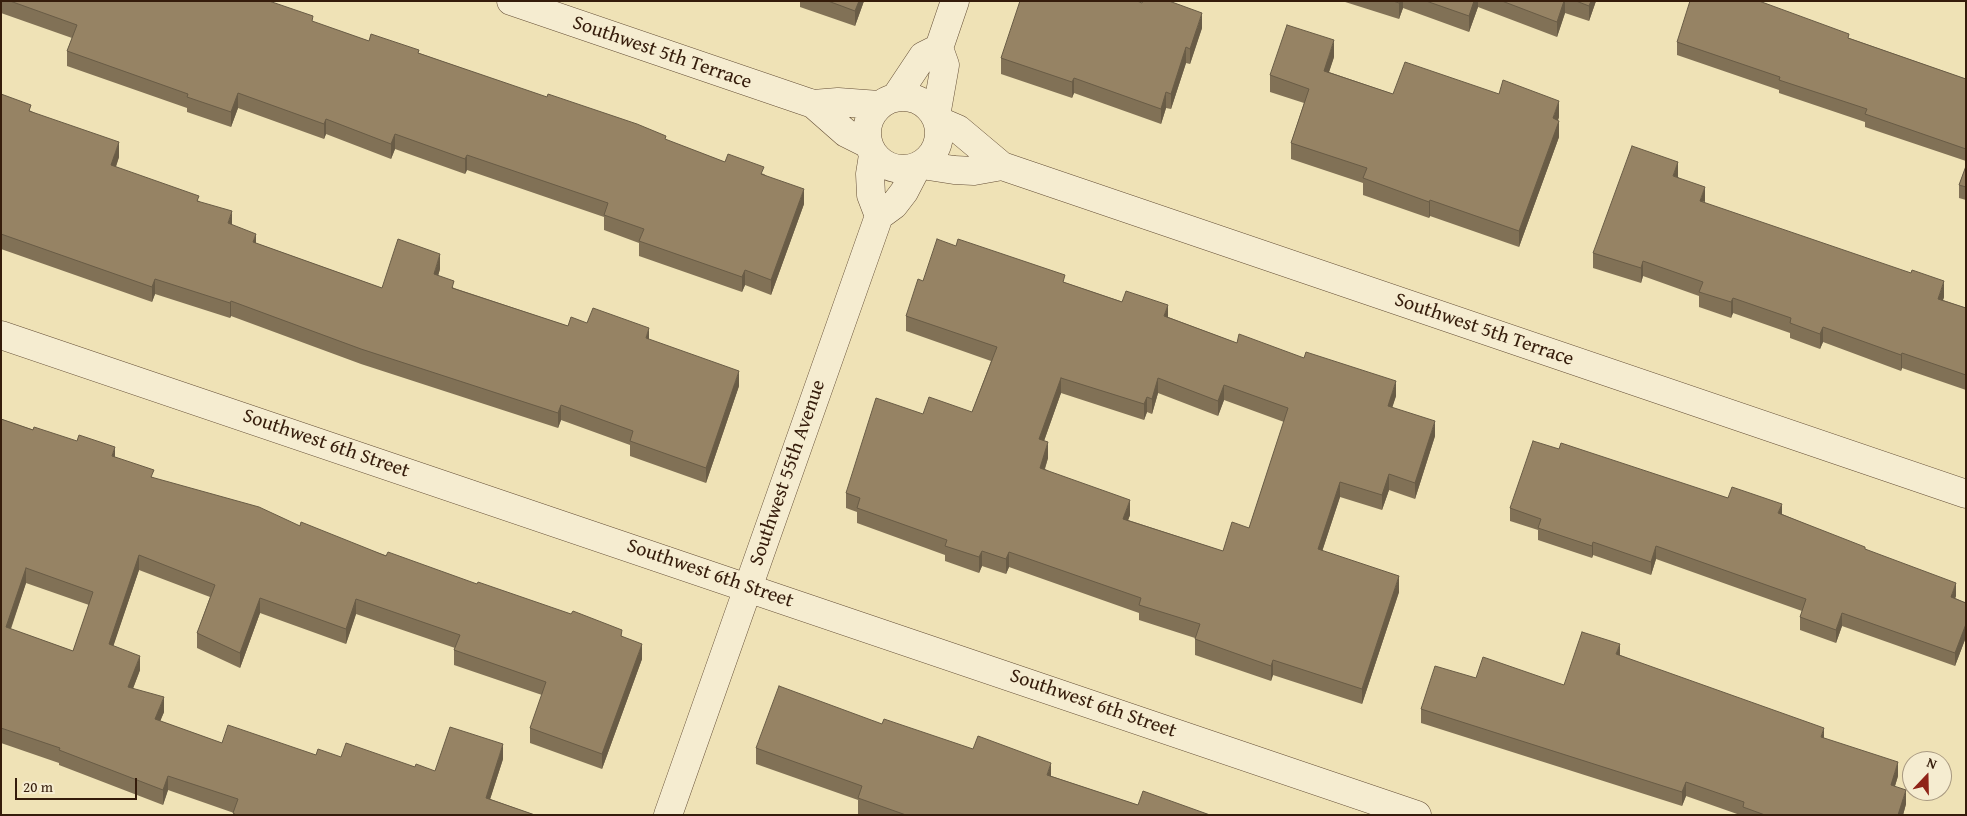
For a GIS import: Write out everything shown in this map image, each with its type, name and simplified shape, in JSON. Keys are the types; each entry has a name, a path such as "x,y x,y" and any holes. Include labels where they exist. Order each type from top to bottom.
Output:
{"street":[{"name":"Southwest 5th Terrace","path":"511,1 813,104 846,133 870,149 882,163 892,169 905,170 919,166 974,171 1002,166"},
{"path":"939,48 923,56 887,101 872,113 868,123 866,133 870,149 870,195 879,216 894,205 919,166 936,150 940,129 936,118 945,65 939,48 955,1"},
{"name":"Southwest 5th Terrace","path":"813,104 918,100 936,118 958,129 1002,166 1966,494"},
{"name":"Southwest 55th Avenue","path":"668,815 879,216"},
{"name":"Southwest 6th Street","path":"1,335 1417,815"}],"building":[{"path":"10,1 269,1 313,16 312,21 369,41 371,34 419,50 418,53 547,97 548,94 637,124 666,136 665,139 725,162 728,154 764,167 761,174 804,189 771,280 745,270 742,277 639,241 644,229 604,215 608,203 467,155 465,159 395,134 391,144 326,119 324,124 238,93 231,112 187,97 188,94 67,51 77,25"},
{"path":"828,1 859,1 855,11"},
{"path":"1020,1 1137,1 1142,3 1143,1 1169,1 1202,13 1190,49 1186,47 1171,94 1166,92 1161,109 1074,78 1072,82 1001,58"},
{"path":"1426,1 1474,1 1469,16"},
{"path":"1502,1 1564,1 1557,22"},
{"path":"1576,1 1591,1 1589,6"},
{"path":"1690,1 1759,1 1849,34 1848,38 1966,79 1966,149 1865,114 1867,109 1779,80 1780,77 1677,42"},
{"path":"1287,25 1334,40 1324,71 1393,94 1405,62 1499,94 1503,80 1559,101 1553,118 1559,121 1519,231 1363,178 1367,168 1291,143 1309,89 1270,75"},
{"path":"1,94 31,105 29,111 119,142 111,165 199,196 197,201 232,211 228,223 256,234 253,242 382,288 398,239 440,254 434,274 454,281 452,288 568,326 571,317 587,323 593,308 649,328 646,338 739,371 706,468 630,441 633,431 561,405 558,413 361,349 231,301 230,303 155,279 152,287 1,234"},
{"path":"1632,146 1678,162 1673,176 1705,187 1700,201 1911,273 1912,270 1944,281 1938,299 1966,308 1966,375 1902,353 1901,355 1823,327 1820,334 1790,323 1791,318 1733,298 1731,302 1699,292 1703,282 1643,261 1641,268 1593,253"},
{"path":"1966,166 1966,187 1959,185"},
{"path":"937,239 956,246 958,239 1065,275 1063,282 1122,302 1126,291 1168,305 1164,316 1237,343 1239,334 1304,358 1306,352 1396,381 1388,406 1435,421 1415,483 1389,474 1382,495 1340,482 1318,549 1399,576 1362,689 1273,660 1271,666 1195,639 1200,624 1139,605 1141,598 1009,552 1006,559 982,551 979,557 945,546 947,540 857,508 860,498 846,493 876,398 923,414 929,397 972,412 997,347 906,316 918,279 923,281","holes":["1061,378 1144,404 1147,397 1152,399 1158,378 1218,401 1224,385 1288,408 1249,528 1232,522 1223,551 1123,519 1130,500 1040,468 1048,442 1039,439"]},
{"path":"1,419 33,430 34,427 77,441 79,435 115,447 112,456 154,470 151,477 259,507 300,526 301,522 386,556 388,552 477,584 478,582 571,614 573,611 622,630 621,636 642,644 602,754 530,728 546,682 454,650 460,635 356,599 346,629 260,598 240,653 197,633 215,585 139,555 109,644 140,656 128,687 164,697 155,719 222,743 228,725 316,755 318,749 341,757 346,743 415,767 416,764 435,771 450,727 503,744 486,798 535,815 236,815 233,813 238,799 168,776 163,790 59,750 60,748 1,728","holes":["26,568 93,592 73,651 6,627"]},
{"path":"1533,441 1559,449 1561,443 1728,498 1732,487 1782,504 1778,513 1865,547 1865,549 1956,583 1951,597 1966,603 1966,624 1955,653 1842,613 1836,630 1800,617 1806,599 1656,546 1651,562 1593,542 1592,546 1538,528 1541,519 1510,508"},
{"path":"1582,632 1620,644 1616,654 1824,728 1821,737 1898,762 1891,785 1902,789 1902,801 1898,815 1765,815 1743,807 1744,802 1686,782 1682,792 1421,709 1435,666 1476,678 1483,657 1564,685"},
{"path":"779,686 882,724 884,719 973,749 978,736 1051,763 1047,775 1138,805 1143,791 1210,815 906,815 858,798 862,786 756,748"}]}
